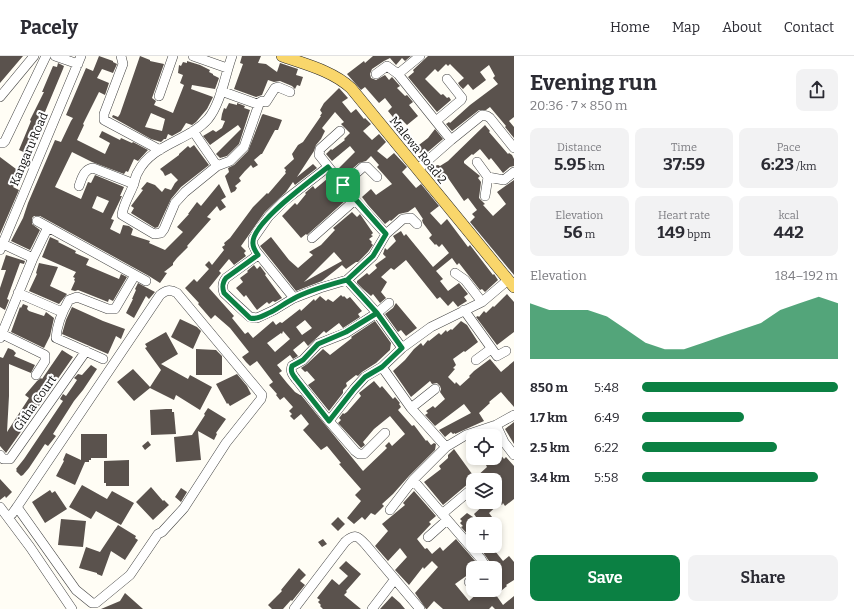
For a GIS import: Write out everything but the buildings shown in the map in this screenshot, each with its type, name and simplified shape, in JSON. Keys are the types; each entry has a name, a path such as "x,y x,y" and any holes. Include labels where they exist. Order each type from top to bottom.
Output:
{"main road":[{"name":"Malewa Road 2","path":"288,57 334,76 351,88 511,284"}],"street":[{"path":"0,97 34,56"},
{"path":"0,143 5,141 46,56"},
{"path":"55,56 80,60"},
{"path":"121,56 124,64 104,114 104,120 160,150"},
{"path":"159,96 173,56"},
{"path":"193,56 227,68"},
{"path":"232,56 221,91 208,119 193,131 160,150 142,166 122,210 122,215 158,234 161,233 175,203 185,192 217,166 230,161 244,147 259,104"},
{"path":"398,74 420,56"},
{"name":"Kangaru Road","path":"1,247 80,60"},
{"path":"376,74 387,66 398,74 451,140"},
{"path":"436,121 462,98 447,79"},
{"path":"221,91 256,104 259,104 262,101 266,102 274,88 278,87 290,92"},
{"path":"418,169 482,115 487,116 495,124 514,148"},
{"path":"193,131 217,166"},
{"path":"340,131 318,151 319,155 355,200 386,234"},
{"path":"476,162 488,177 504,180 514,172"},
{"path":"294,298 258,255 252,245 253,239 269,216 284,201 328,167"},
{"path":"343,185 363,167 367,167 377,176"},
{"path":"79,186 82,176 86,171 93,168 134,184"},
{"path":"485,196 488,177"},
{"path":"312,238 355,200"},
{"path":"258,255 226,278 222,288 224,293 250,318 257,318 294,298 347,280 373,256 386,234 403,219 411,218 417,224"},
{"path":"37,221 146,280"},
{"path":"36,375 44,361 45,355 1,336 33,258 48,227"},
{"path":"1,247 33,258"},
{"path":"455,273 465,280 482,302"},
{"path":"103,359 56,338 56,328 62,312 68,300 76,297 108,309 116,309 135,275"},
{"path":"347,280 377,313 402,348"},
{"path":"329,421 365,377 382,367 402,348 431,327 482,302 511,284"},
{"path":"8,516 12,514 16,507 160,295 164,291 172,290 177,293 252,384 262,394 262,399 226,443 184,508 162,532 158,534 130,575 96,603 92,603 76,590 16,507"},
{"path":"18,293 62,312"},
{"path":"385,433 366,450 364,454 359,454 329,421 292,374 292,366 303,360 318,344 346,332 377,313 389,303"},
{"path":"464,310 497,356 506,351"},
{"path":"476,360 491,349"},
{"name":"Githa Court","path":"0,455 3,459 10,459 86,351"},
{"path":"382,367 411,408 446,447"},
{"path":"411,408 434,389"},
{"path":"390,510 413,480 446,447 466,435 496,425 514,415"},
{"path":"496,425 504,442 514,455"},
{"path":"413,480 482,561"},
{"path":"428,537 466,495"},
{"path":"0,507 8,516 72,609"},
{"path":"294,609 350,537 359,538 420,609"},
{"path":"372,609 395,579"}],"route":[{"path":"343,185 328,167 284,201 269,216 253,239 252,245 258,255 226,278 222,288 224,293 250,318 257,318 294,298 347,280 377,313 402,348 382,367 365,377 329,421 292,374 291,369 292,366 303,360 318,344 339,336 377,313 347,280 373,256 386,234 343,185"}]}
